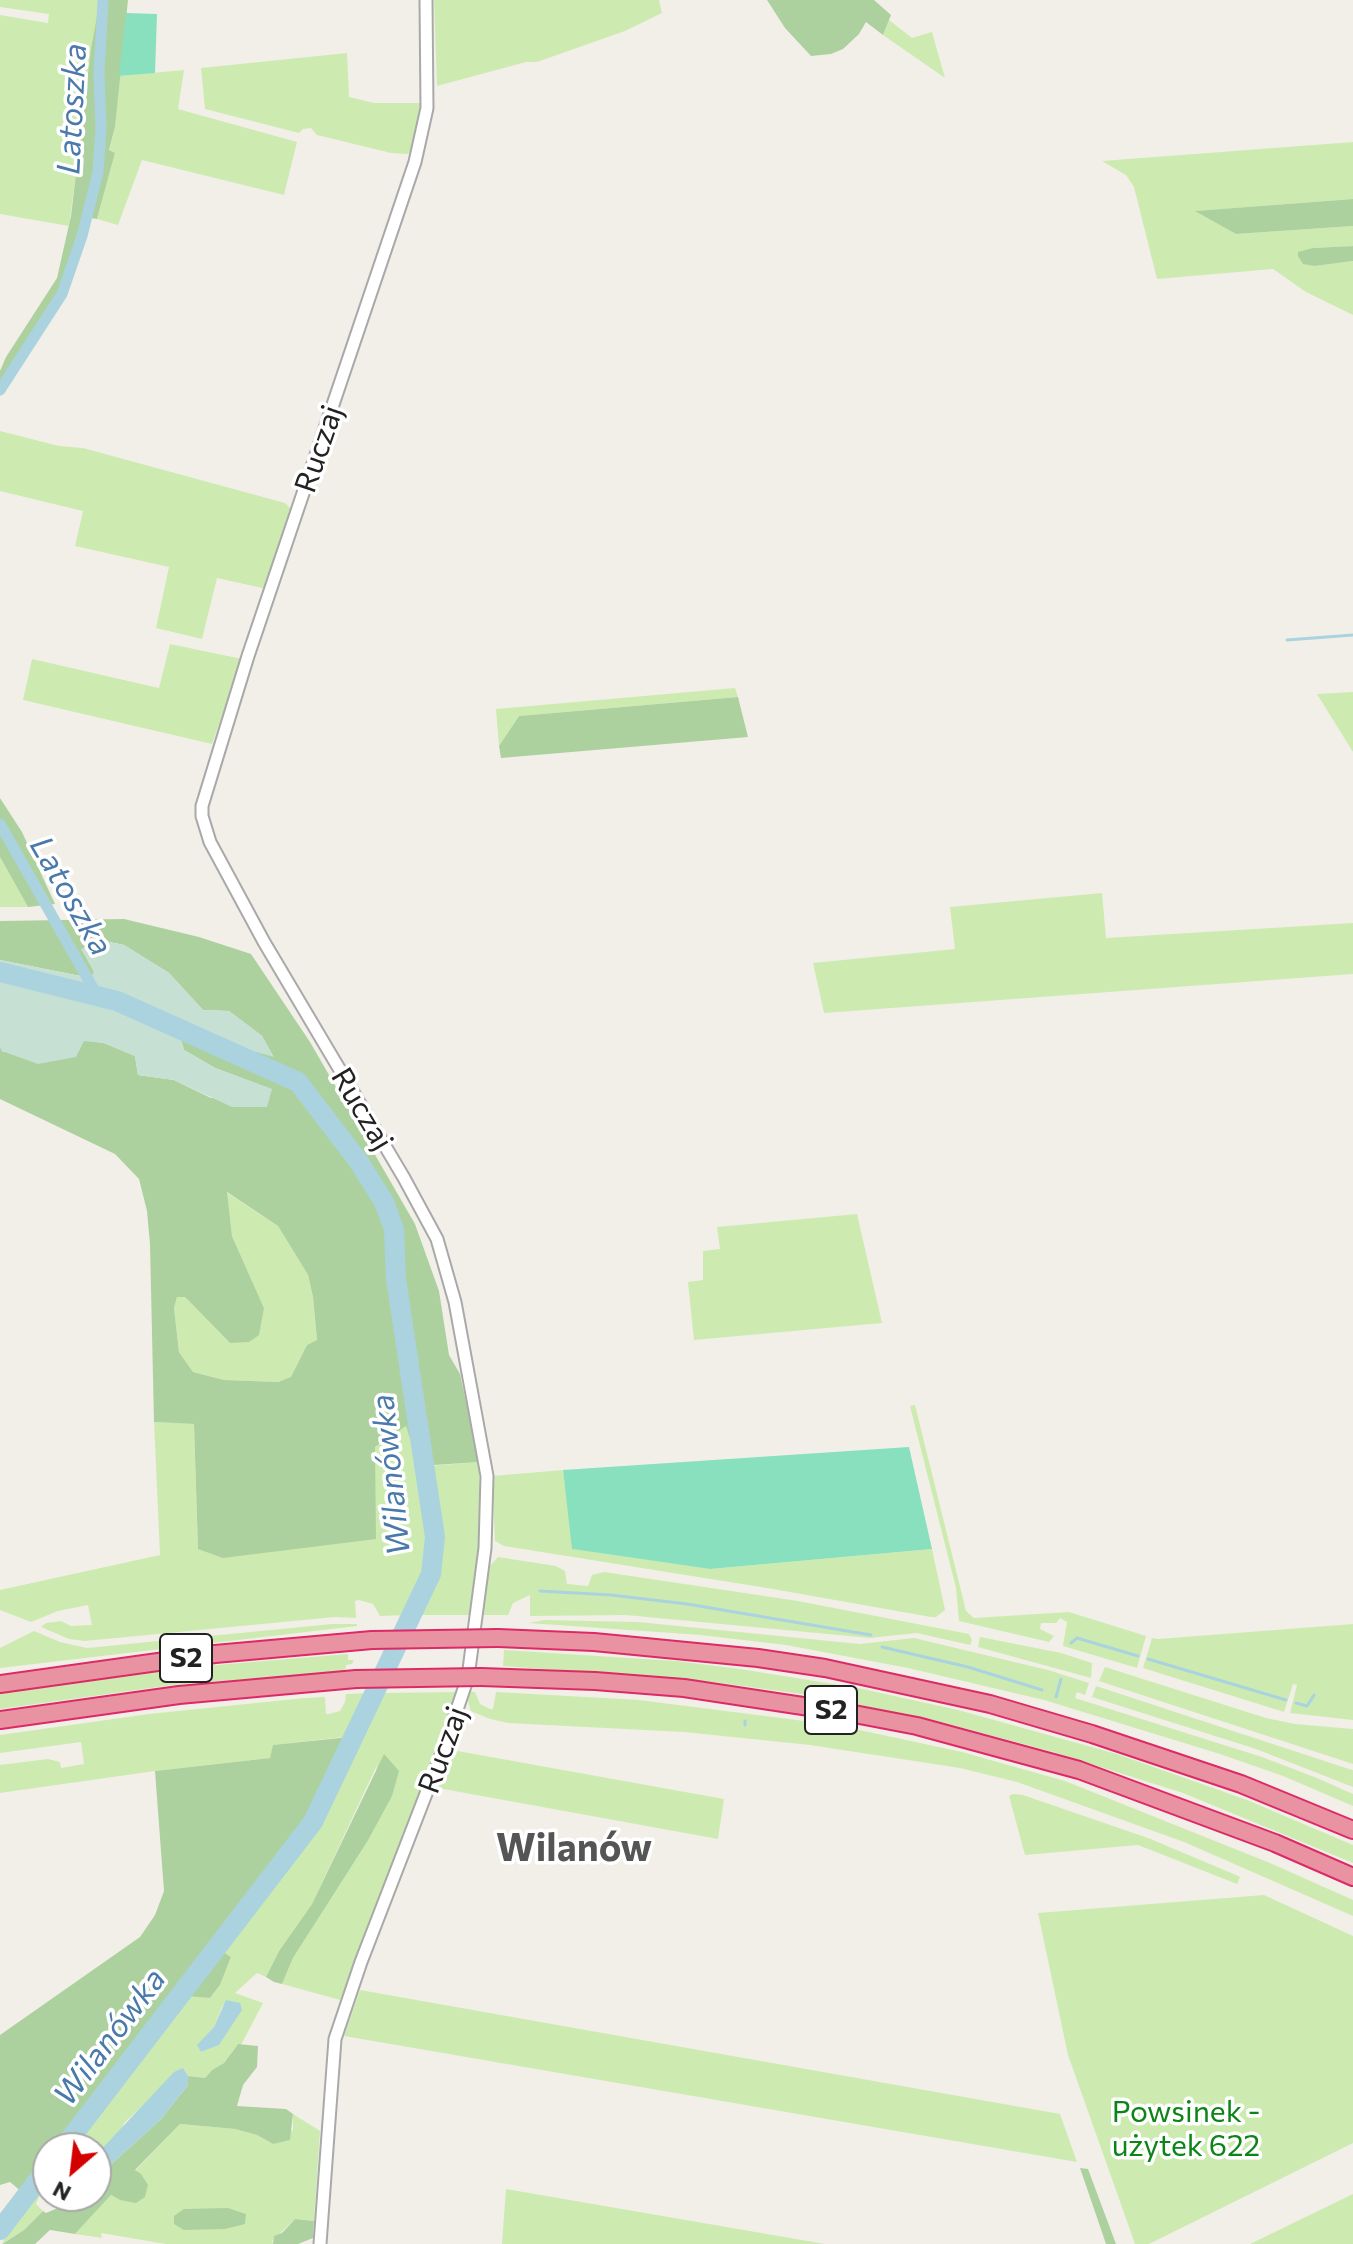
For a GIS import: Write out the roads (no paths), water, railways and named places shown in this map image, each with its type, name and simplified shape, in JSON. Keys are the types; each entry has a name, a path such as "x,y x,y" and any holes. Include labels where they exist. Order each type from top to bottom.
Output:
{"highway":[{"name":"S2","path":"0,1684 215,1654 372,1640 498,1638 681,1649 825,1668 990,1704 1216,1775 1353,1830"},
{"name":"S2","path":"0,1720 179,1695 356,1679 481,1677 684,1688 835,1710 979,1741 1103,1778 1275,1843 1353,1877"}],"street":[{"name":"Ruczaj","path":"320,2244 333,2054 338,2025 452,1728 468,1677 485,1548 487,1476 455,1302 437,1239 264,942 210,842 202,806 248,656 415,162 427,108 426,0"}],"water":[{"path":"226,2000 240,2003 242,2010 219,2045 201,2052 197,2045 214,2027"},
{"path":"183,2068 188,2076 188,2085 161,2119 112,2163 112,2138 174,2072"}],"waterway":[{"name":"Latoszka","path":"0,390 62,294 82,236 98,172 103,0"},
{"path":"1287,640 1353,635"},
{"name":"Latoszka","path":"0,824 97,995"},
{"name":"Wilanówka","path":"0,972 117,1001 298,1082 359,1162 384,1202 394,1229 396,1279 435,1537 431,1574 313,1822 75,2132"},
{"path":"540,1591 687,1604 871,1635"},
{"path":"1071,1643 1077,1638 1138,1656"},
{"path":"882,1647 968,1667 1042,1690"},
{"path":"1148,1659 1286,1700"},
{"path":"1056,1697 1061,1679"},
{"path":"1296,1703 1307,1706 1314,1695"},
{"name":"Wilanówka","path":"0,2230 32,2188"}],"district":[{"name":"Wilanów","path":"574,1848"}],"park label":[{"name":"Powsinek - użytek 622","path":"1186,2129"}]}
